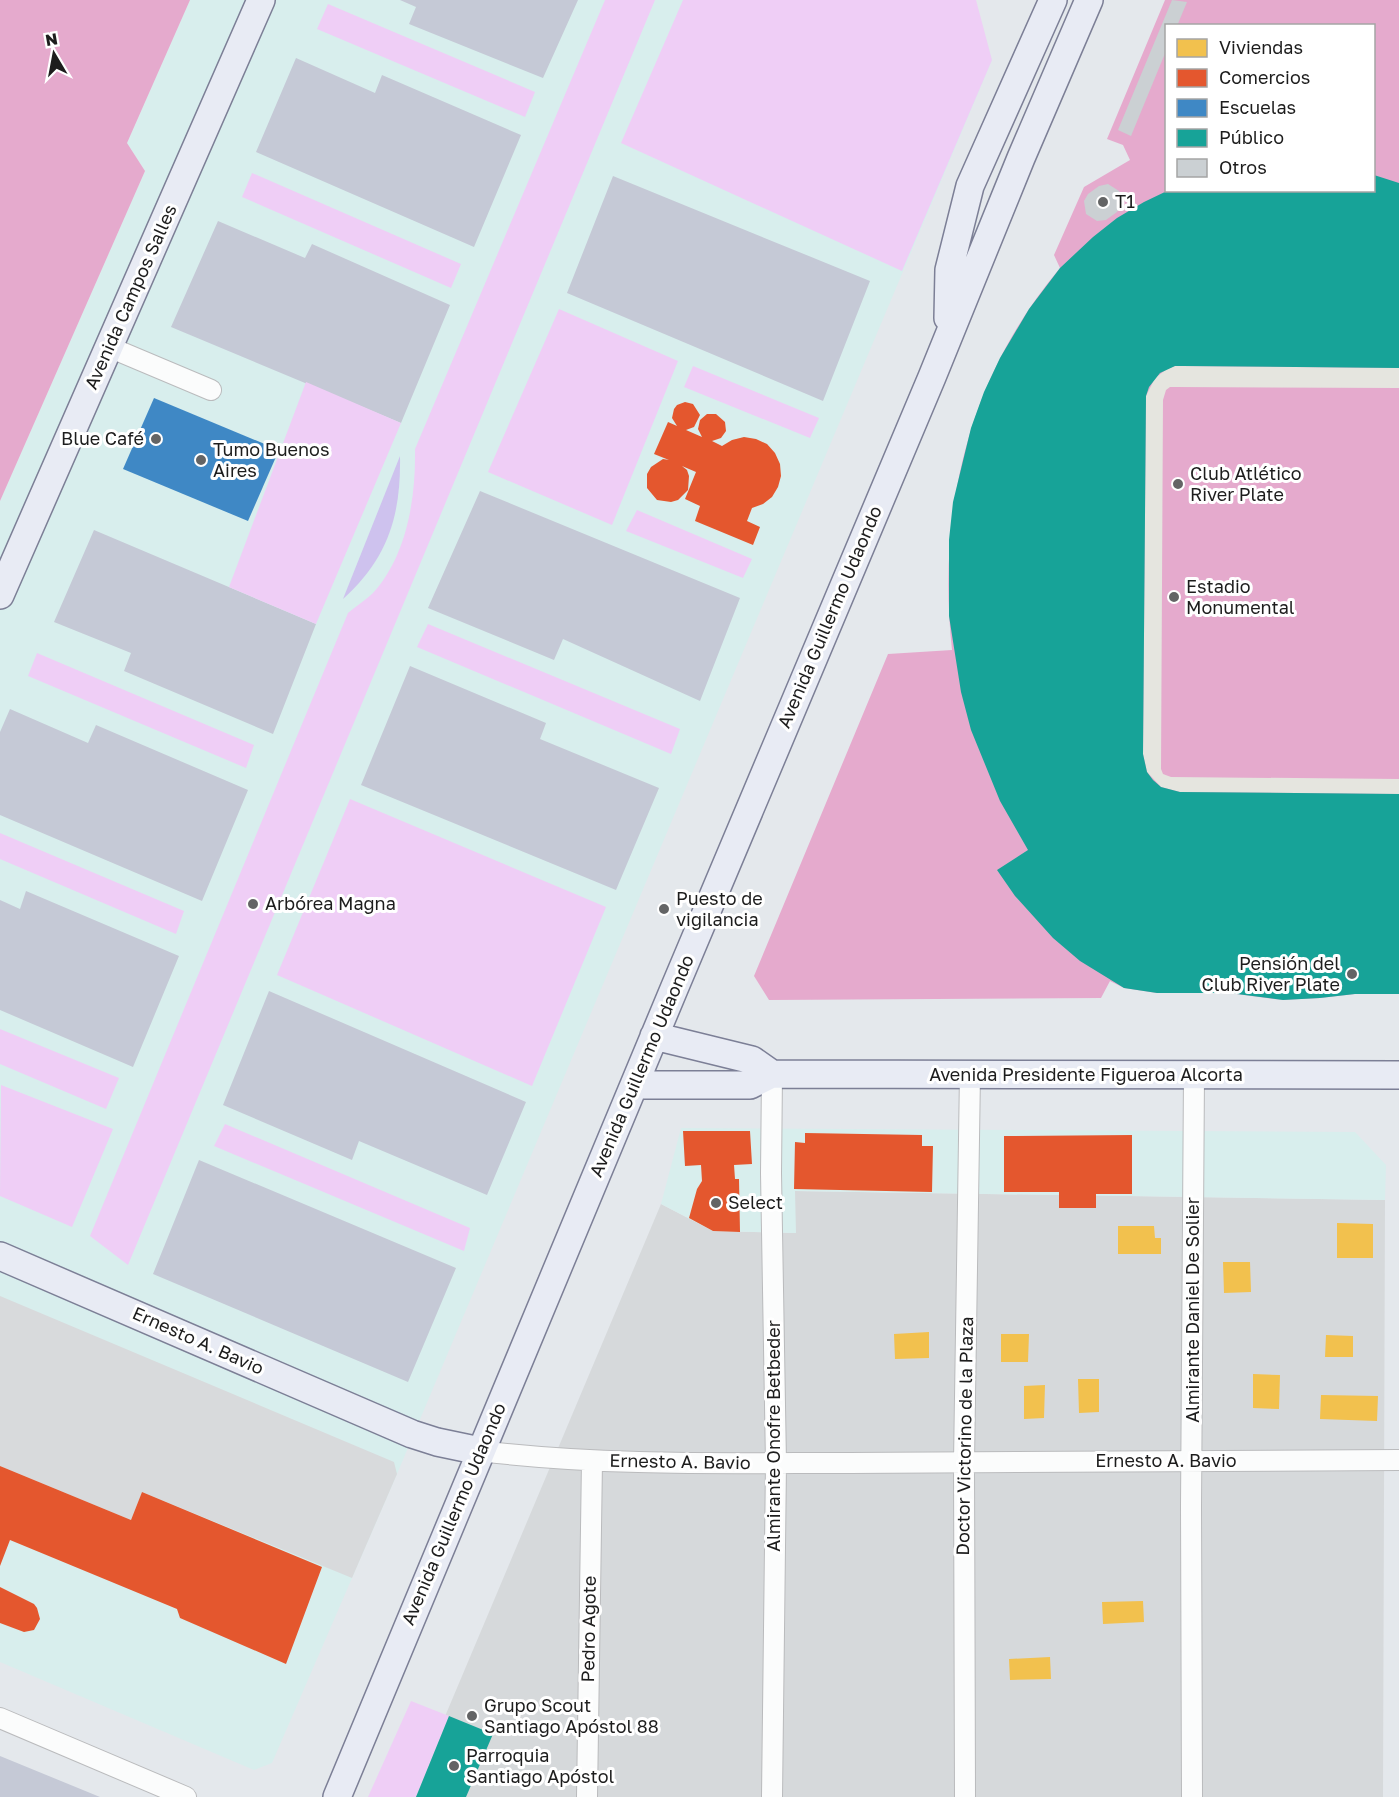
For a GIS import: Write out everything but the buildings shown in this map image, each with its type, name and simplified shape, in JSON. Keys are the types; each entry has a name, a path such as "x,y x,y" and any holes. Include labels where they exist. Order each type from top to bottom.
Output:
{"main road":[{"name":"Avenida Campos Salles","path":"0,595 261,0"},
{"name":"Avenida Guillermo Udaondo","path":"948,335 950,270 970,186 1053,0"},
{"name":"Avenida Guillermo Udaondo","path":"337,1797 480,1450 1089,0"},
{"path":"654,1035 752,1060 772,1074"},
{"name":"Avenida Presidente Figueroa Alcorta","path":"634,1085 750,1085 772,1074 1399,1075"},
{"name":"Ernesto A. Bavio","path":"0,1256 412,1434 437,1442 480,1450"}],"street":[{"path":"109,347 211,390"},
{"name":"Almirante Onofre Betbeder","path":"772,1074 771,1173 776,1463 772,1797"},
{"name":"Doctor Victorino de la Plaza","path":"965,1797 964,1462 970,1074"},
{"name":"Almirante Daniel De Solier","path":"1192,1797 1191,1461 1194,1075"},
{"name":"Ernesto A. Bavio","path":"480,1450 592,1461 776,1463 1399,1460"},
{"name":"Pedro Agote","path":"587,1797 592,1461"},
{"path":"0,1718 186,1797"}],"shaded area":[{"path":"0,0 190,0 127,143 145,171 0,501"},
{"path":"190,0 975,0 992,60 397,1474 272,1763 254,1770 0,1662 0,501 145,171 127,143"},
{"path":"400,0 578,0 543,78 409,24 416,7"},
{"path":"605,0 655,0 128,1265 90,1236 348,613 373,593 394,562 411,506 415,449"},
{"path":"683,0 976,0 992,60 902,271 621,143"},
{"name":"Club Atlético River Plate","path":"1165,0 1399,0 1399,994 1355,994 1282,1000 1229,993 1157,993 1124,988 1110,981 1101,998 769,1000 754,976 888,654 952,650 949,598 950,547 955,497 966,448 981,400 1002,354 1028,310 1060,268 1054,255 1084,187 1130,160 1123,145 1107,139"},
{"path":"328,4 535,92 525,117 317,29"},
{"path":"296,58 375,93 382,75 521,135 474,247 256,152"},
{"path":"252,173 461,264 451,288 242,197"},
{"path":"613,176 870,281 823,401 567,293"},
{"path":"218,221 305,258 312,244 450,305 401,423 171,327"},
{"path":"559,309 678,361 612,525 488,472"},
{"path":"693,366 819,418 810,438 684,387"},
{"path":"1175,366 1399,368 1399,388 1170,387 1166,390 1163,400 1161,769 1163,774 1171,777 1399,779 1399,794 1180,792 1161,787 1147,772 1143,754 1146,396 1155,378"},
{"path":"306,382 401,423 316,624 229,587"},
{"path":"400,456 398,498 389,535 371,568 343,599"},
{"path":"480,491 740,598 700,701 563,639 554,660 428,608"},
{"path":"637,510 752,559 743,578 626,531"},
{"path":"94,530 316,624 273,734 124,671 131,653 54,622"},
{"path":"428,624 680,729 671,754 417,647"},
{"path":"37,653 254,745 246,768 28,676"},
{"path":"410,666 546,723 540,739 659,788 616,890 361,785"},
{"path":"10,709 88,743 96,725 248,790 202,901 0,815 0,732"},
{"path":"350,799 606,907 532,1086 277,975"},
{"path":"0,833 184,911 176,934 0,859"},
{"path":"26,891 179,956 133,1067 0,1010 0,900 20,909"},
{"path":"269,991 526,1102 487,1195 359,1141 352,1160 223,1105"},
{"path":"0,1029 119,1078 106,1109 0,1064"},
{"path":"1,1085 113,1129 72,1227 0,1196"},
{"path":"225,1124 470,1228 464,1251 214,1146"},
{"path":"681,1128 1355,1132 1386,1165 1385,1200 795,1191 796,1233 713,1231 661,1204"},
{"path":"199,1160 456,1268 408,1382 153,1274"},
{"path":"795,1191 1385,1200 1383,1797 411,1797 661,1204 713,1231 795,1233"},
{"path":"0,1296 394,1462 397,1474 352,1578 142,1492 131,1520 0,1466"},
{"path":"411,1701 449,1716 416,1797 368,1797"},
{"path":"0,1756 100,1797 0,1797"}],"place":[{"name":"T1","path":"1103,202"},
{"name":"Blue Café","path":"156,439"},
{"name":"Tumo Buenos Aires","path":"201,460"},
{"name":"Club Atlético River Plate","path":"1178,484"},
{"name":"Estadio Monumental","path":"1174,597"},
{"name":"Arbórea Magna","path":"253,904"},
{"name":"Puesto de vigilancia","path":"664,909"},
{"name":"Pensión del Club River Plate","path":"1352,974"},
{"name":"Select","path":"716,1203"},
{"name":"Grupo Scout Santiago Apóstol 88","path":"472,1716"},
{"name":"Parroquia Santiago Apóstol","path":"454,1766"}]}
